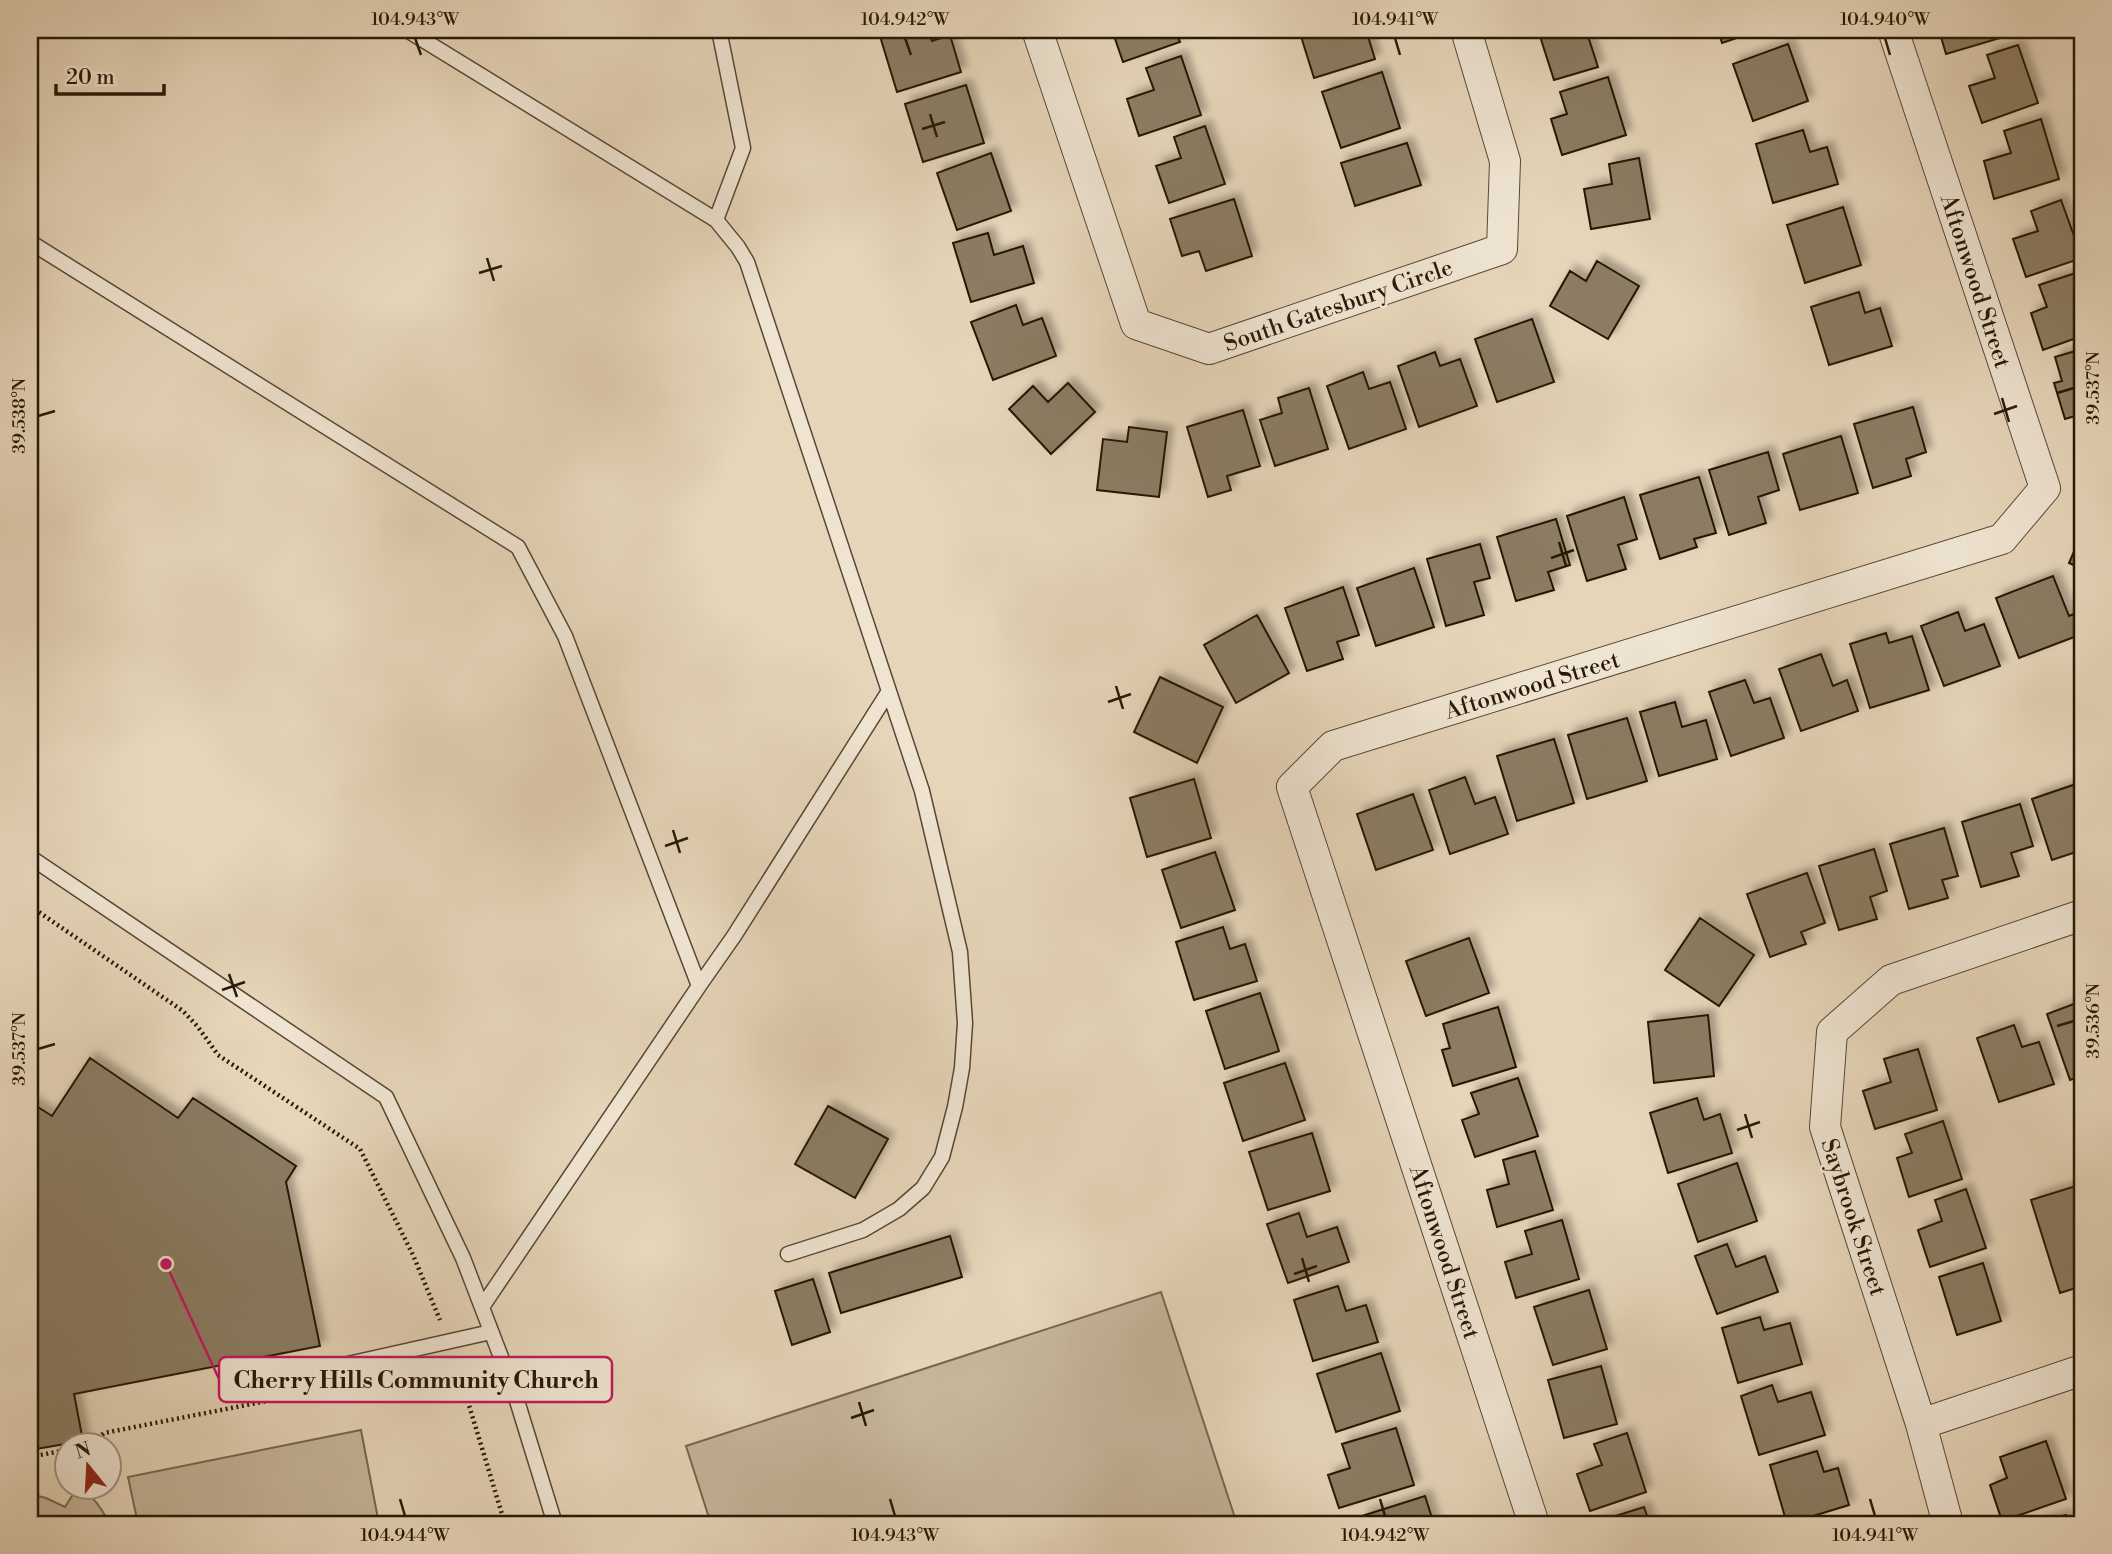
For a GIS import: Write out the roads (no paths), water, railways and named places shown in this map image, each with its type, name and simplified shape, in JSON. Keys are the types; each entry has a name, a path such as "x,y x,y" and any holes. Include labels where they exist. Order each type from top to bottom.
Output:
{"street":[{"name":"South Gatesbury Circle","path":"1037,30 1136,324 1209,349 1502,249 1506,161 1465,30"},
{"name":"Aftonwood Street","path":"1534,1524 1292,787 1333,746 2002,540 2045,488 1893,30"},
{"name":"Saybrook Street","path":"1921,1424 1825,1127 1832,1032 1891,980 2082,915"},
{"path":"1948,1524 1921,1424 2082,1370"}],"lane":[{"path":"407,30 716,220 738,247 747,261 922,791 960,952 965,1023 956,1107 942,1157 923,1188 899,1209 863,1230 788,1254"},
{"path":"716,220 743,148 719,30"},
{"path":"30,242 518,547 565,636 699,986"},
{"path":"482,1307 734,936 889,691"},
{"path":"30,857 386,1097 463,1258 514,1391 555,1524"},
{"path":"321,1370 491,1332"}],"place":[{"name":"Cherry Hills Community Church","path":"166,1264"}]}
